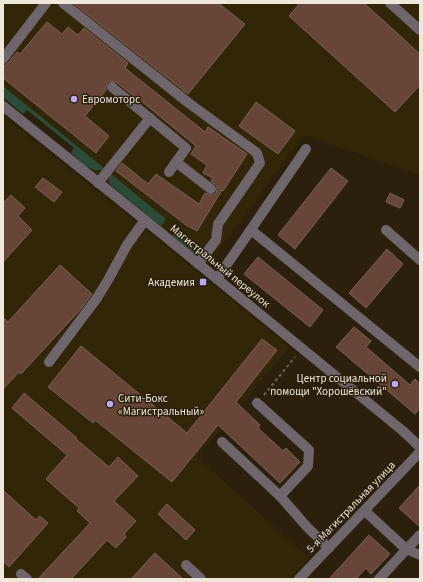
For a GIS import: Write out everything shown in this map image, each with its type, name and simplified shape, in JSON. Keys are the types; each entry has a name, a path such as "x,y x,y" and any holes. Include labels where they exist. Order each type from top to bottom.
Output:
{"street":[{"path":"3,59 46,3"},
{"path":"63,3 190,104 257,153 260,163 218,224 216,240 198,264"},
{"path":"390,3 420,30"},
{"path":"112,87 186,148 169,172"},
{"name":"Магистральный переулок","path":"3,106 145,220 403,431 420,447"},
{"path":"98,183 150,118"},
{"path":"217,279 306,149"},
{"path":"176,162 211,189"},
{"path":"49,362 97,298 127,245 145,220"},
{"path":"251,230 420,367"},
{"path":"386,230 420,260"},
{"path":"257,403 308,450 308,466 280,496"},
{"path":"222,442 280,496 308,528 329,548"},
{"name":"5-я Магистральная улица","path":"299,579 420,452"},
{"path":"365,511 406,549 420,555"},
{"path":"379,579 420,535"},
{"path":"186,565 201,579"}],"path":[{"path":"264,395 295,357"}],"shaded area":[{"path":"3,3 420,3 420,175 304,135 208,265 71,153 74,148 27,109 23,114 3,97"},
{"path":"3,116 290,347 197,457 309,558 290,579 3,579"}],"green space":[{"path":"3,86 104,168 95,170 82,163 71,153 74,148 27,110 23,114 3,97"},
{"path":"110,173 166,219 161,226 112,186 109,180"},
{"path":"179,229 201,248 195,255 173,236"}],"building":[{"path":"73,3 218,3 245,24 188,94"},
{"path":"300,3 364,3 420,54 420,85 395,112 289,16"},
{"path":"47,22 62,34 68,27 78,35 84,28 128,63 125,68 205,132 208,127 247,154 223,191 222,190 197,231 186,225 116,171 122,163 148,184 156,174 199,204 205,193 213,195 216,193 217,186 211,181 213,178 203,173 207,165 191,154 196,146 140,100 116,82 110,81 107,83 106,90 85,116 109,136 96,153 3,78 3,67 17,52 20,54"},
{"path":"256,102 295,131 278,154 239,126"},
{"path":"331,168 348,181 295,249 278,235"},
{"path":"43,178 62,192 54,202 35,187"},
{"path":"390,193 404,200 400,208 386,202"},
{"path":"11,195 25,208 18,216 32,230 3,262 3,203"},
{"path":"387,249 403,264 366,308 349,293"},
{"path":"258,257 323,310 310,327 244,274"},
{"path":"60,265 92,294 81,309 21,374 19,372 3,389 3,317 8,322"},
{"path":"354,327 371,341 366,347 410,385 415,379 420,384 420,408 415,414 336,347"},
{"path":"262,339 277,350 236,402 260,425 258,428 283,451 286,448 300,462 280,483 218,425 172,482 95,420 93,423 48,387 81,346 187,433"},
{"path":"24,393 109,467 118,457 138,476 114,501 136,521 124,534 126,537 116,548 107,540 71,579 38,579 90,523 77,511 79,508 46,479 67,455 12,408"},
{"path":"420,485 420,527 399,508"},
{"path":"3,490 36,520 40,516 48,523 9,567 3,561"},
{"path":"167,504 195,530 186,540 158,514"},
{"path":"369,535 390,554 371,574 366,568 356,579 329,579"},
{"path":"155,553 183,579 131,579"}],"place":[{"name":"Евромоторс","path":"74,99"},
{"name":"Академия","path":"203,282"},
{"name":"Центр социальной помощи \"Хорошёвский\"","path":"395,384"},
{"name":"Сити-Бокс «Магистральный»","path":"110,404"}]}
